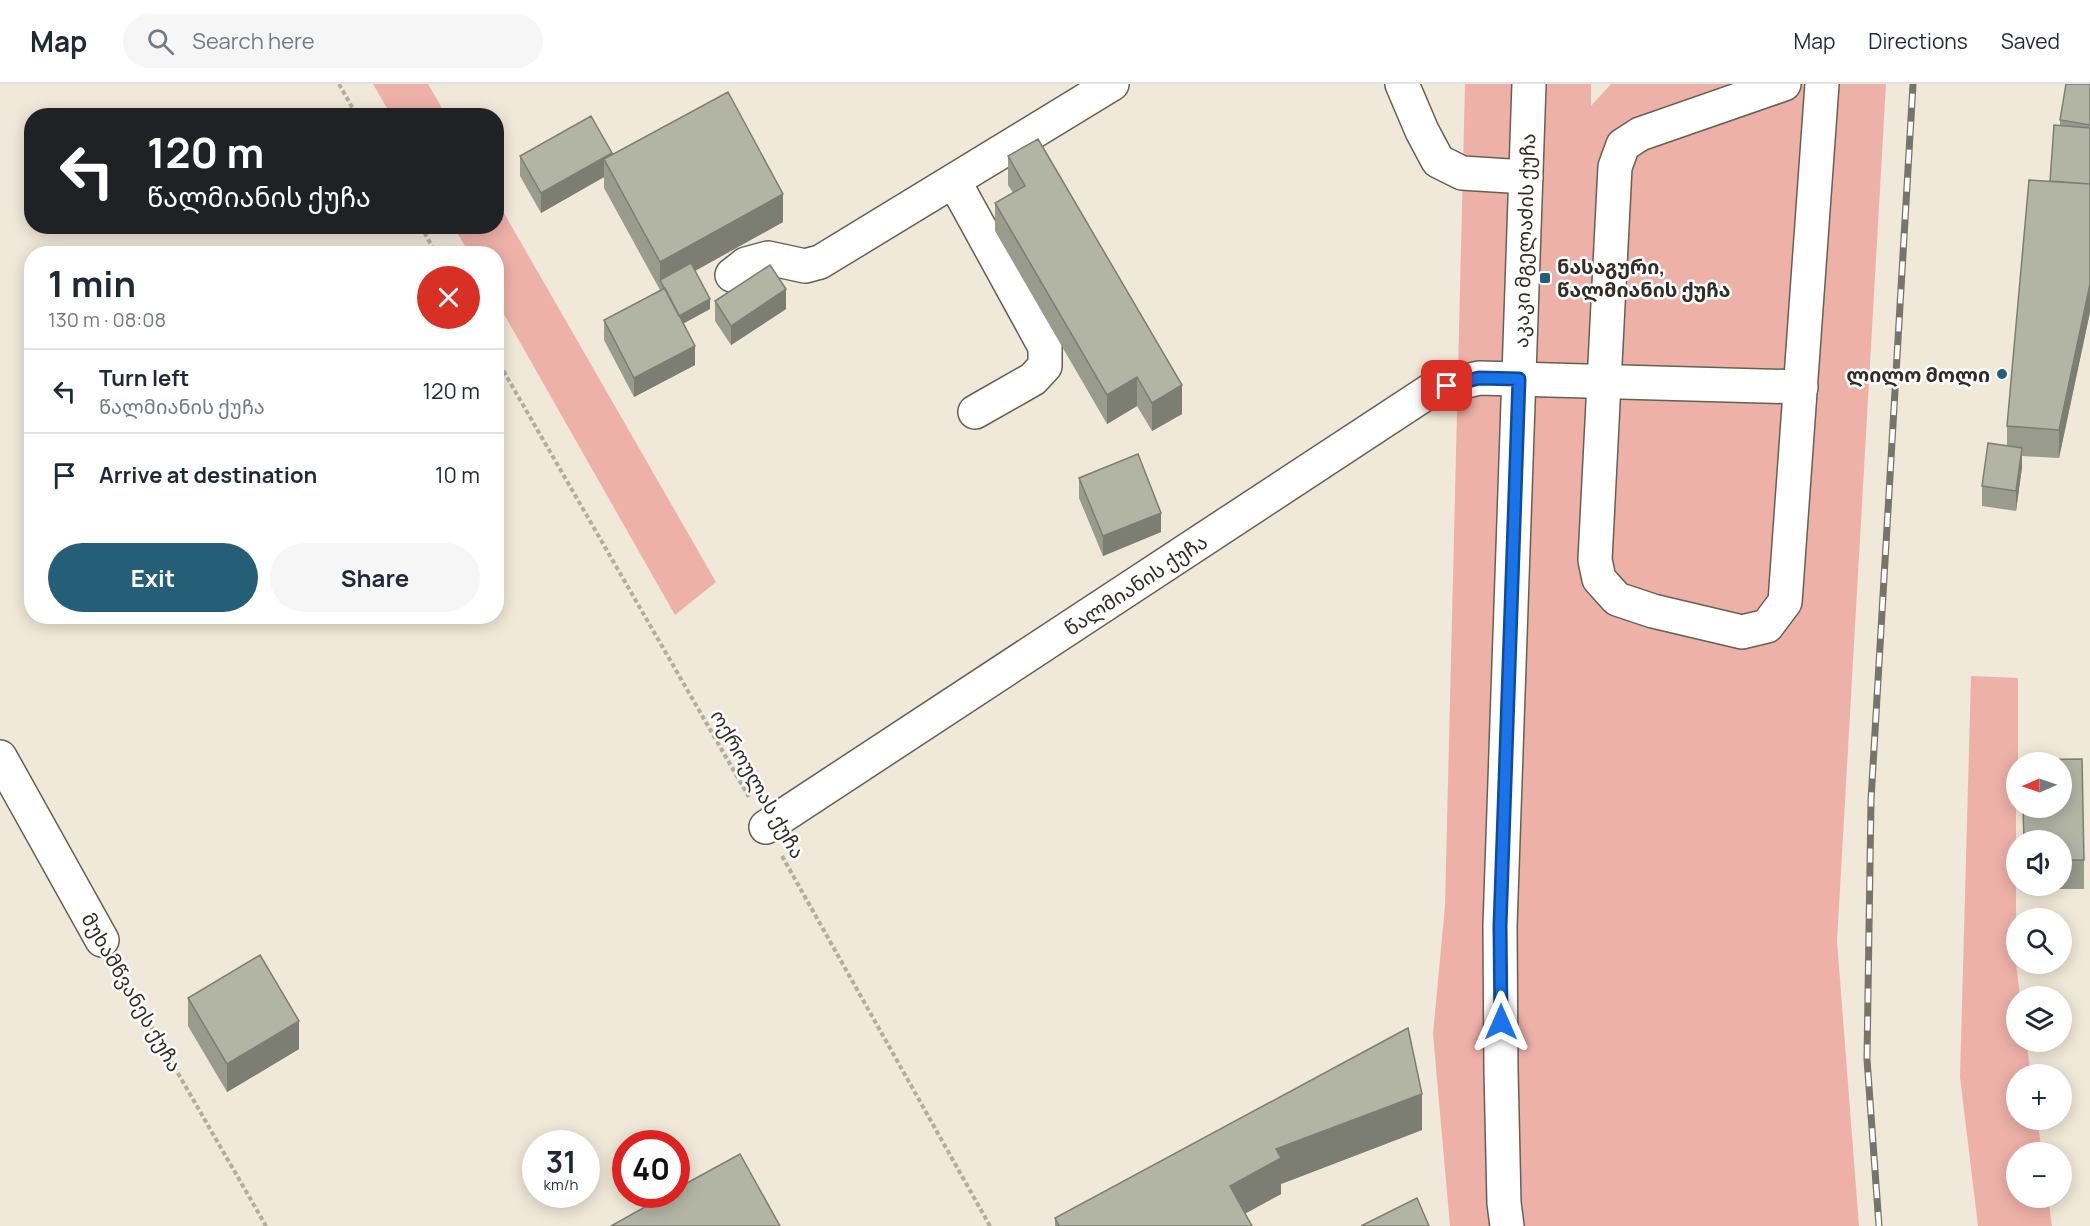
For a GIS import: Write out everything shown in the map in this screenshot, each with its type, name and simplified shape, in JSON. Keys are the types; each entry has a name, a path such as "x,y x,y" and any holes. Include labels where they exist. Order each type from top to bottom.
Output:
{"street":[{"path":"732,275 746,264 768,258 805,266 820,262 1112,84"},
{"path":"1402,84 1438,161 1462,173 1526,177"},
{"name":"აკაკი მგელაძის ქუჩა","path":"1507,1226 1503,1170 1500,926 1529,84"},
{"path":"1784,84 1640,134 1623,145 1615,167 1595,560 1599,579 1617,598 1653,611 1742,632 1767,626 1785,602 1822,84"},
{"path":"954,180 1045,347 1045,366 1033,379 975,412"},
{"name":"წალმიანის ქუჩა","path":"766,827 1431,390 1479,378 1801,387"},
{"name":"მუხამწვანეს ქუჩა","path":"0,757 102,940"}],"path":[{"path":"339,84 352,108"},
{"name":"ოქროულას ქუჩა","path":"504,372 766,827 990,1226"},
{"name":"მუხამწვანეს ქუჩა","path":"102,940 266,1226"}],"shaded area":[{"path":"373,84 428,84 442,108 387,108"},
{"path":"1465,84 1591,84 1591,106 1611,84 1886,84 1837,941 1859,1226 1450,1226 1433,1034 1445,906"},
{"path":"504,213 716,582 675,615 504,314 504,246 465,246 458,234 504,234"},
{"path":"1971,676 2018,678 2018,752 2006,752 2006,818 2016,818 2016,830 2006,830 2006,896 2016,896 2016,908 2006,908 2006,974 2017,974 2019,986 2006,986 2006,1052 2028,1052 2029,1064 2006,1064 2006,1130 2039,1130 2040,1142 2006,1142 2006,1208 2050,1208 2052,1226 1978,1226 1960,1077"}],"building":[{"path":"2066,84 2090,84 2090,125 2060,120"},
{"path":"728,92 783,194 660,262 604,159"},
{"path":"591,116 612,153 541,193 520,156"},
{"path":"2054,125 2090,128 2090,184 2050,181"},
{"path":"1038,139 1182,385 1152,403 1137,377 1107,395 995,203 1025,186 1008,156"},
{"path":"2029,180 2090,184 2090,284 2059,430 2007,426"},
{"path":"691,263 710,299 679,316 660,280"},
{"path":"770,265 786,289 731,326 715,301"},
{"path":"665,288 695,346 634,378 604,320"},
{"path":"1988,443 2022,448 2016,491 1982,486"},
{"path":"1138,454 1161,513 1103,536 1079,478"},
{"path":"2072,759 2082,759 2084,860 2072,860 2072,830 2024,830 2023,818 2072,818"},
{"path":"260,955 299,1021 227,1064 188,998"},
{"path":"1408,1028 1422,1094 1276,1149 1281,1158 1230,1186 1252,1226 1059,1226 1055,1218"},
{"path":"740,1154 780,1226 611,1226 643,1208 690,1208 690,1181"},
{"path":"1417,1198 1429,1226 1361,1226"}],"railway":[{"path":"1879,1226 1867,1059 1871,800 1913,84"}],"place":[{"name":"ნასაგური, წალმიანის ქუჩა","path":"1545,278"},
{"name":"ლილო მოლი","path":"2002,374"}],"route":[{"path":"1447,386 1479,378 1519,379 1500,926 1501,1022"}]}
